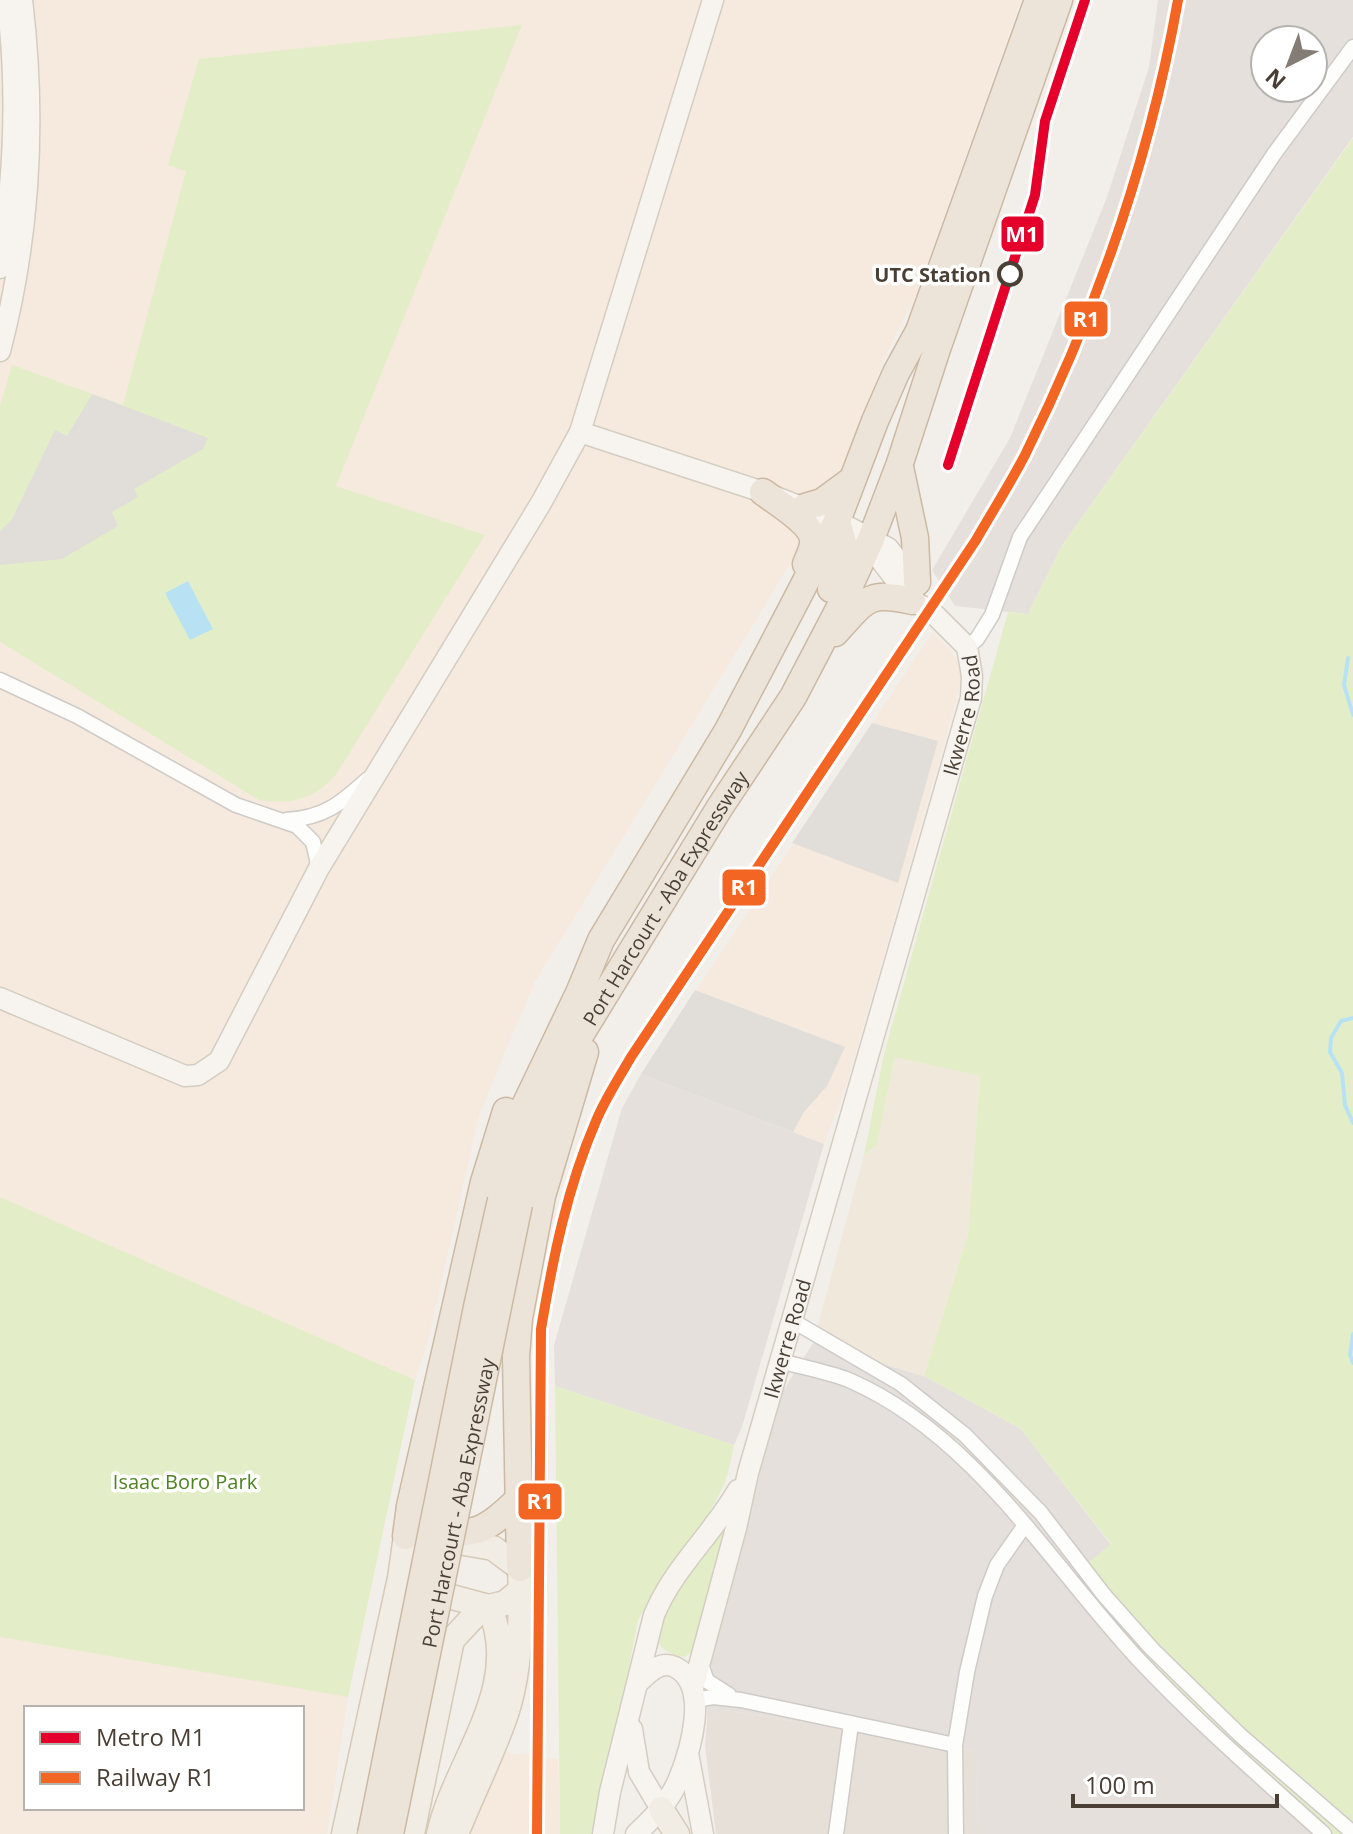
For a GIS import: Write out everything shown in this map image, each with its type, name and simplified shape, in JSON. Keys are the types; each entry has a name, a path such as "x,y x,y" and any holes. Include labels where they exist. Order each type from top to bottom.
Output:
{"highway":[{"name":"Port Harcourt - Aba Expressway","path":"390,1834 510,1202 519,1118 601,940 728,730 837,521 896,373 919,331 1038,0"},
{"name":"Port Harcourt - Aba Expressway","path":"371,1834 477,1307 536,1128 563,1067 609,985 793,697 871,539 1059,0"},
{"path":"871,539 865,519 866,500 909,374 919,331"},
{"path":"816,653 855,612 877,595 920,598 915,538 899,466"},
{"path":"805,507 822,502 855,477"},
{"path":"763,492 801,520 813,535 811,552 792,608"},
{"path":"793,697 808,642 845,550 837,521"},
{"path":"406,1536 410,1506 484,1182 502,1120 531,1059 601,940"},
{"path":"520,1579 516,1356 519,1318 542,1196 580,1066 609,985"},
{"path":"410,1506 419,1516 460,1533 489,1525 518,1500"}],"main road":[{"path":"344,1834 400,1578 406,1536 418,1535 493,1548 520,1579 518,1652 456,1834"},
{"path":"400,1578 405,1584 489,1607"},
{"path":"412,1834 452,1640 467,1622 489,1607 505,1603 520,1579"},
{"path":"439,1834 498,1710 501,1639 489,1607"},
{"path":"661,1809 677,1834"}],"street":[{"path":"0,268 7,223 13,100 7,0"},
{"path":"0,351 8,322 28,175 28,81 22,0"},
{"path":"0,998 185,1076 198,1075 219,1061 319,868 533,516 580,432 713,0"},
{"name":"Ikwerre Road","path":"636,1834 661,1809 677,1784 688,1753 700,1661 748,1473 971,698 972,676 967,647 977,639 992,615 1020,537 1274,154 1353,47"},
{"path":"580,432 805,507 888,548 920,598 967,647"},
{"path":"0,680 77,716 236,805 297,826 313,842 319,868"},
{"path":"280,820 308,819 326,812 374,773"},
{"path":"793,1321 901,1384 965,1435 1041,1513 1104,1595 1152,1649 1240,1735 1353,1833"},
{"path":"781,1361 850,1381 920,1422 978,1474 1025,1525 1139,1660 1228,1748 1324,1834"},
{"name":"Ikwerre Road","path":"603,1834 610,1792 654,1615 664,1592 728,1509 748,1473"},
{"path":"956,1834 955,1745 967,1672 985,1596 997,1565 1025,1525"},
{"path":"700,1661 707,1681 741,1700"},
{"path":"638,1683 650,1671 670,1665 688,1677 694,1694 741,1700 955,1745"},
{"path":"631,1713 639,1772 661,1809"},
{"path":"836,1834 851,1724"},
{"name":"Ikwerre Road","path":"688,1753 703,1834"}],"shaded area":[{"path":"0,0 1021,0 916,295 885,356 847,461 838,478 804,497 793,533 804,541 534,983 479,1115 428,1340 415,1380 348,1697 327,1834 0,1834"},
{"path":"1158,0 1353,0 1353,137 1063,544 1028,614 955,606 932,570 1010,438 1107,197 1149,67"},
{"path":"92,394 208,438 203,449 134,489 138,497 112,512 118,526 62,559 0,565 0,531 12,519 55,430 67,436"},
{"path":"932,633 949,648 957,661 961,676 959,690 848,1080 824,1144 641,1074"},
{"path":"872,723 938,741 898,883 792,843"},
{"path":"695,990 845,1047 827,1086 804,1112 793,1132 641,1074"},
{"path":"895,1057 980,1075 968,1234 924,1376 813,1343 864,1155 877,1145"},
{"path":"641,1074 824,1144 742,1427 734,1445 555,1386 554,1345 622,1108"},
{"path":"813,1343 924,1376 1021,1429 1111,1545 1070,1579 1325,1834 978,1834 977,1751 726,1710 707,1720 708,1652 783,1391"},
{"path":"726,1710 977,1751 978,1834 716,1834 705,1746 707,1720"},
{"path":"503,1752 558,1759 560,1834 452,1834"}],"green space":[{"path":"522,25 336,486 485,535 337,773 321,789 302,798 282,802 259,800 0,642 0,406 12,365 123,405 186,171 168,165 199,59"},
{"path":"1353,138 1353,1834 1325,1834 1136,1661 1069,1579 1111,1544 1021,1429 924,1376 968,1234 980,1076 895,1057 877,1145 864,1155 884,1054 1008,612 1028,614 1063,544"},
{"name":"Isaac Boro Park","path":"0,1197 415,1380 348,1697 0,1637"},
{"path":"555,1386 734,1445 720,1494 638,1620 597,1834 560,1834"},
{"path":"724,1529 726,1535 695,1649 685,1657 673,1654 658,1642 662,1617 681,1583"}],"water":[{"path":"188,581 213,629 190,640 165,593"}],"waterway":[{"path":"1348,658 1344,685 1353,715"},
{"path":"1353,1018 1341,1021 1331,1038 1330,1052 1342,1073 1345,1105 1353,1123"},
{"path":"1353,1334 1350,1355 1353,1363"}],"metro line":[{"name":"M1","path":"948,465 1035,195 1045,121 1085,0"}],"rail line":[{"name":"R1","path":"537,1834 541,1329 556,1250 586,1146 608,1097 631,1057 976,540 1025,455 1075,346 1118,233 1152,117 1178,0"}],"place":[{"name":"UTC Station","path":"1010,274"}]}
